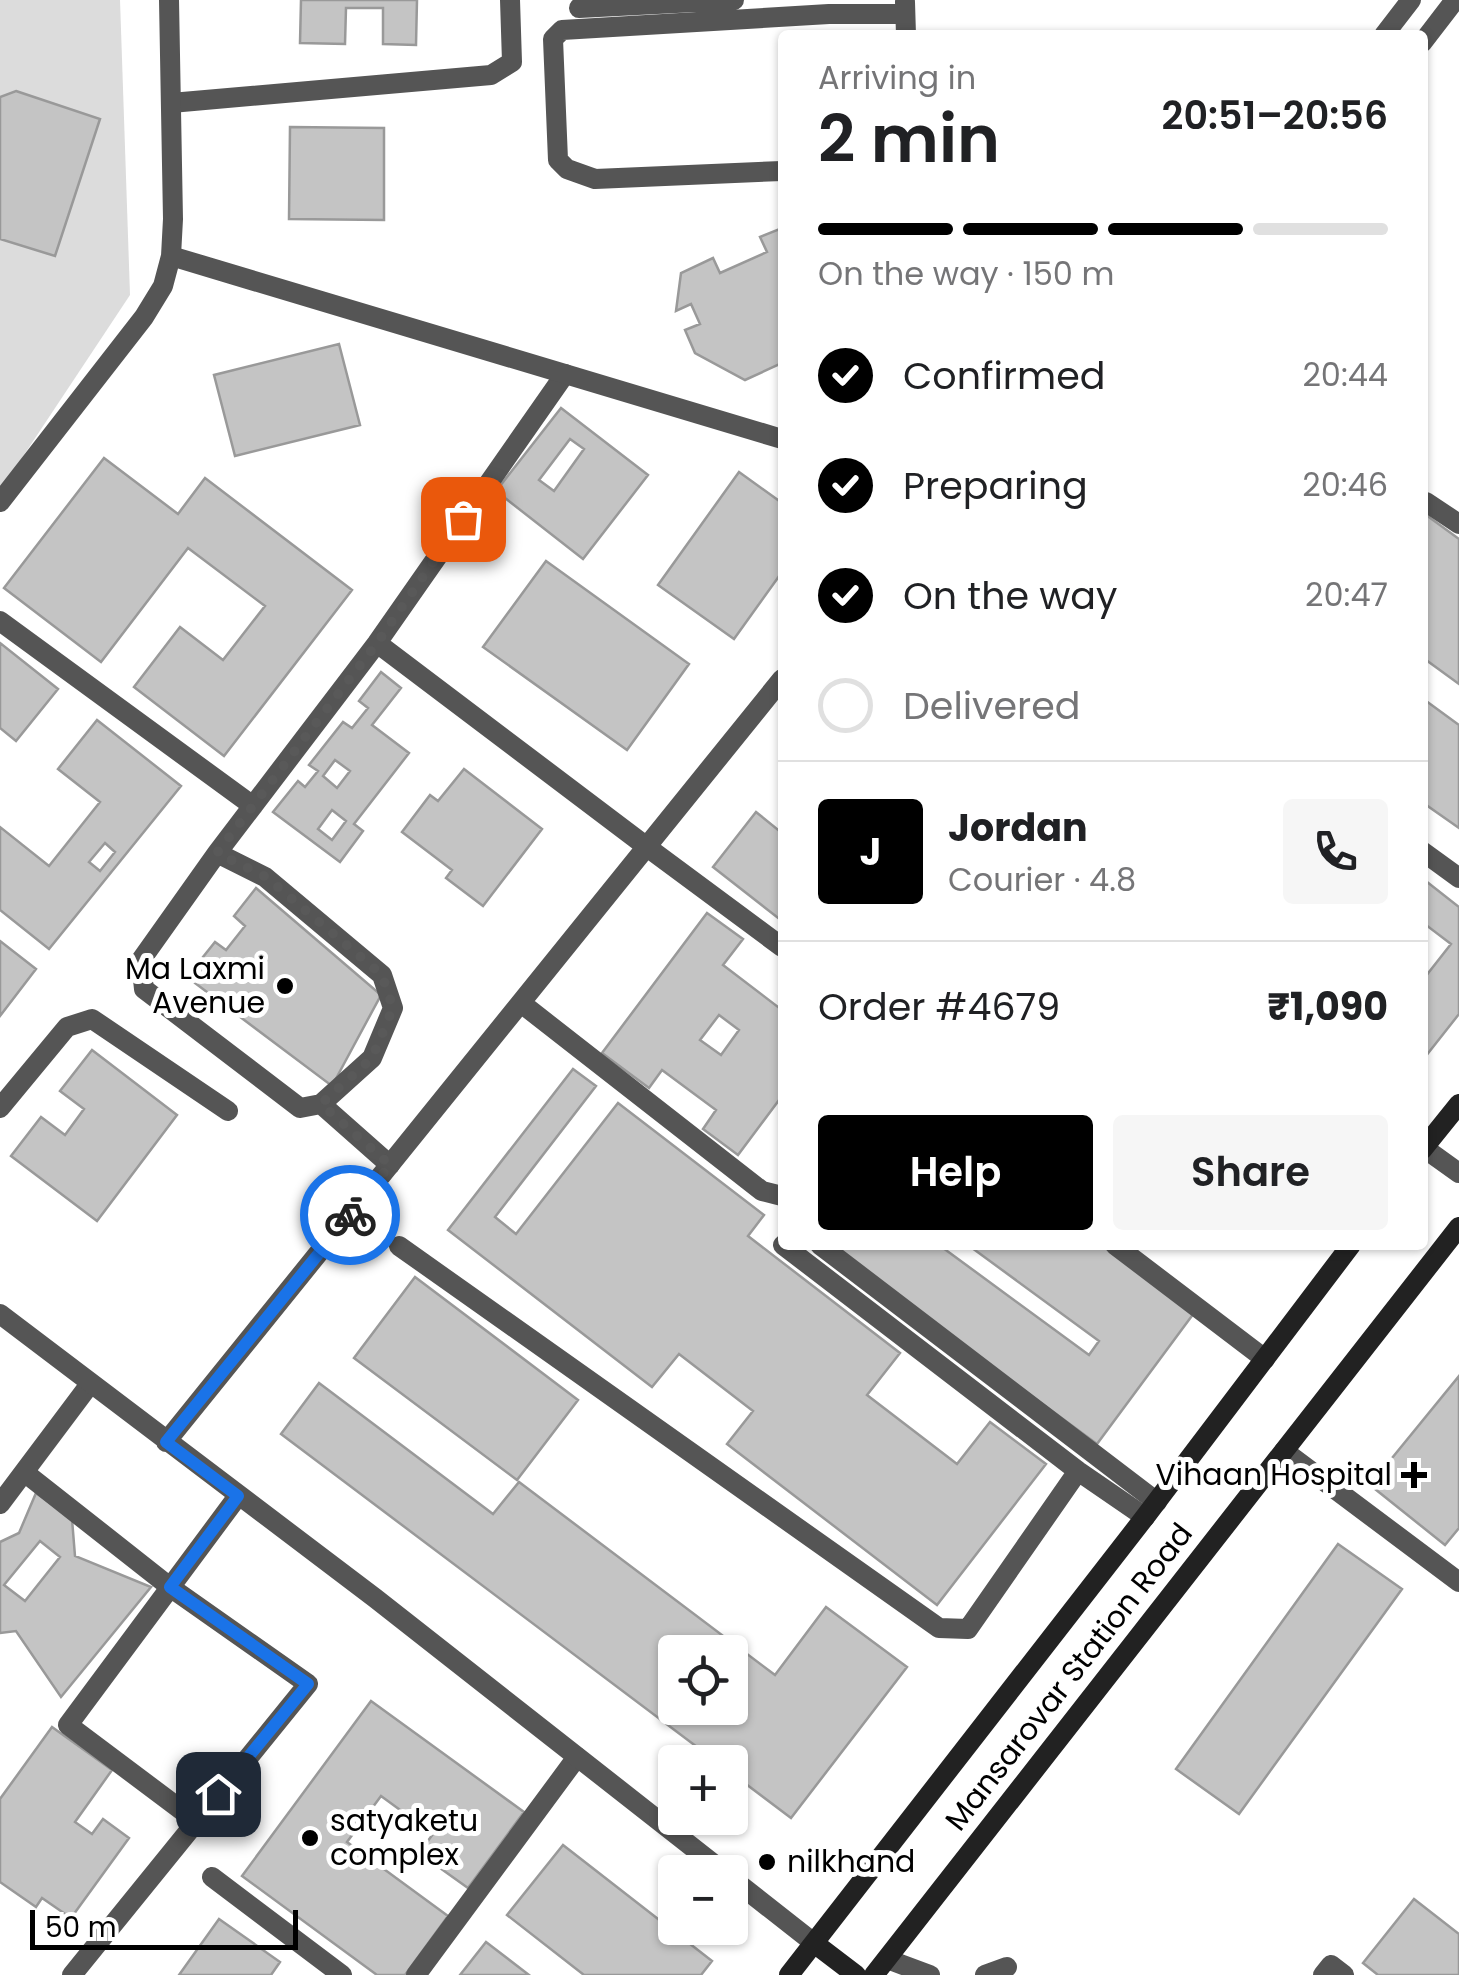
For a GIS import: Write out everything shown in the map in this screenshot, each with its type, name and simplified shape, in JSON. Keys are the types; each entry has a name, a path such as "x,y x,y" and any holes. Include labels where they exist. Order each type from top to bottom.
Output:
{"main road":[{"path":"1428,1142 1459,1104"},
{"name":"Mansarovar Station Road","path":"880,1967 1459,1227"},
{"name":"Mansarovar Station Road","path":"789,1975 1151,1509 1346,1250"},
{"path":"814,1943 856,1975"}],"street":[{"path":"0,502 144,317 163,286 171,256 169,0"},
{"path":"171,103 491,75 512,62 510,0"},
{"path":"580,8 734,0"},
{"path":"1388,30 1411,0"},
{"path":"1428,35 1455,0"},
{"path":"778,171 594,179 567,169 558,160 553,39 562,30 829,14 905,16"},
{"path":"171,256 778,438"},
{"path":"217,853 266,877 382,975 393,1008 372,1058 321,1104 300,1108 144,989 140,960 217,853 377,643 565,374"},
{"path":"1428,503 1459,524"},
{"path":"0,621 253,806"},
{"path":"377,643 778,944"},
{"path":"166,1442 778,684"},
{"path":"1428,855 1459,878"},
{"path":"521,1003 762,1191 778,1195"},
{"path":"0,1108 67,1027 92,1019 228,1111"},
{"path":"321,1104 390,1165"},
{"path":"1428,1151 1459,1173"},
{"path":"399,1246 939,1628 968,1629 1078,1471"},
{"path":"791,1250 1078,1471 1151,1509"},
{"path":"826,1250 1151,1509"},
{"path":"1122,1250 1265,1359"},
{"path":"0,1314 375,1598 702,1855"},
{"path":"0,1504 90,1384"},
{"path":"1284,1450 1459,1582"},
{"path":"24,1472 170,1587 308,1684 72,1975"},
{"path":"196,1821 68,1725 238,1496"},
{"path":"416,1975 577,1757"},
{"path":"212,1877 342,1975"},
{"path":"748,1891 814,1943"},
{"path":"1322,1975 1331,1965 1344,1975"},
{"path":"880,1967 930,1975"},
{"path":"985,1975 1006,1967"}],"shaded area":[{"path":"0,0 120,0 130,295 0,491"}],"building":[{"path":"301,0 417,0 416,45 383,44 383,8 346,8 345,44 300,43"},
{"path":"16,91 100,119 55,256 0,239 0,97"},
{"path":"290,127 384,128 384,220 289,219"},
{"path":"778,230 778,365 745,380 695,353 685,330 700,324 691,304 676,311 681,273 713,258 720,273 767,252 760,237"},
{"path":"339,344 360,425 235,456 214,375"},
{"path":"561,408 648,475 583,559 496,491","holes":["570,439 584,449 554,491 539,480"]},
{"path":"104,458 178,514 205,478 352,590 224,756 134,687 180,627 223,660 265,606 188,548 101,662 4,588"},
{"path":"739,472 778,500 778,578 734,639 658,585"},
{"path":"1428,516 1459,539 1459,684 1428,661"},
{"path":"546,561 689,664 627,750 483,647"},
{"path":"0,643 58,689 16,741 0,728"},
{"path":"381,672 401,688 372,725 409,753 354,824 363,831 340,862 273,812 298,781 305,787 318,771 309,765 343,722 352,728 368,708 359,701","holes":["335,760 350,771 337,788 323,776","332,810 346,821 332,840 318,829"]},
{"path":"1428,702 1459,725 1459,828 1428,806"},
{"path":"97,720 181,786 49,949 0,910 0,827 49,866 100,802 58,769","holes":["105,843 115,852 100,871 89,862"]},
{"path":"464,769 542,829 483,906 446,878 452,870 402,832 430,795 438,801"},
{"path":"756,812 778,830 778,918 713,867"},
{"path":"1428,883 1459,907 1459,1014 1428,1053 1428,973 1451,944 1428,927"},
{"name":"Ma Laxmi Avenue","path":"256,888 381,995 332,1086 187,977 215,942 226,950 245,926 234,916"},
{"path":"707,913 743,939 723,965 778,1007 778,1101 738,1155 703,1129 716,1110 662,1070 649,1088 602,1053","holes":["719,1015 739,1030 721,1055 700,1040"]},
{"path":"0,941 36,969 0,1016"},
{"path":"92,1050 177,1115 97,1221 11,1156 41,1117 65,1135 84,1109 60,1091"},
{"path":"573,1069 596,1086 495,1217 516,1234 618,1103 764,1215 748,1236 900,1353 867,1395 957,1464 990,1422 1046,1464 937,1605 727,1444 753,1411 679,1354 652,1387 448,1230"},
{"path":"833,1250 946,1250 1089,1355 1099,1341 975,1250 1109,1250 1194,1313 1097,1444"},
{"path":"415,1277 578,1400 517,1480 354,1358"},
{"path":"1459,1376 1459,1528 1445,1545 1370,1485"},
{"path":"319,1383 493,1514 519,1482 722,1635 658,1635 658,1718 281,1434"},
{"path":"36,1493 72,1519 75,1556 151,1587 61,1697 16,1631 0,1633 0,1542 19,1533","holes":["40,1541 60,1557 25,1601 4,1585"]},
{"path":"1338,1544 1402,1589 1239,1814 1176,1769"},
{"path":"826,1607 907,1667 791,1818 748,1786 748,1745 694,1745 668,1725 748,1725 748,1655 775,1675"},
{"name":"satyaketu complex","path":"371,1701 524,1812 468,1888 419,1853 433,1834 381,1796 347,1842 448,1916 405,1975 377,1975 242,1876"},
{"path":"52,1727 112,1770 75,1822 92,1834 103,1819 129,1838 71,1918 42,1898 36,1907 0,1882 0,1799"},
{"path":"563,1845 658,1919 658,1945 691,1945 712,1961 701,1975 584,1975 507,1915"},
{"path":"1414,1899 1459,1934 1459,1975 1378,1975 1363,1963"},
{"path":"219,1919 280,1962 271,1975 179,1975"},
{"path":"486,1942 529,1975 460,1975"}],"way so far":[{"path":"350,1215 390,1165 321,1104 372,1058 393,1008 382,975 266,877 217,853 377,643 463,519"}],"place":[{"name":"Ma Laxmi Avenue","path":"285,986"},
{"name":"Vihaan Hospital","path":"1414,1475"},
{"name":"satyaketu complex","path":"310,1838"},
{"name":"nilkhand","path":"767,1862"}],"route":[{"path":"218,1794 308,1684 170,1587 238,1496 166,1442 350,1215"}]}
